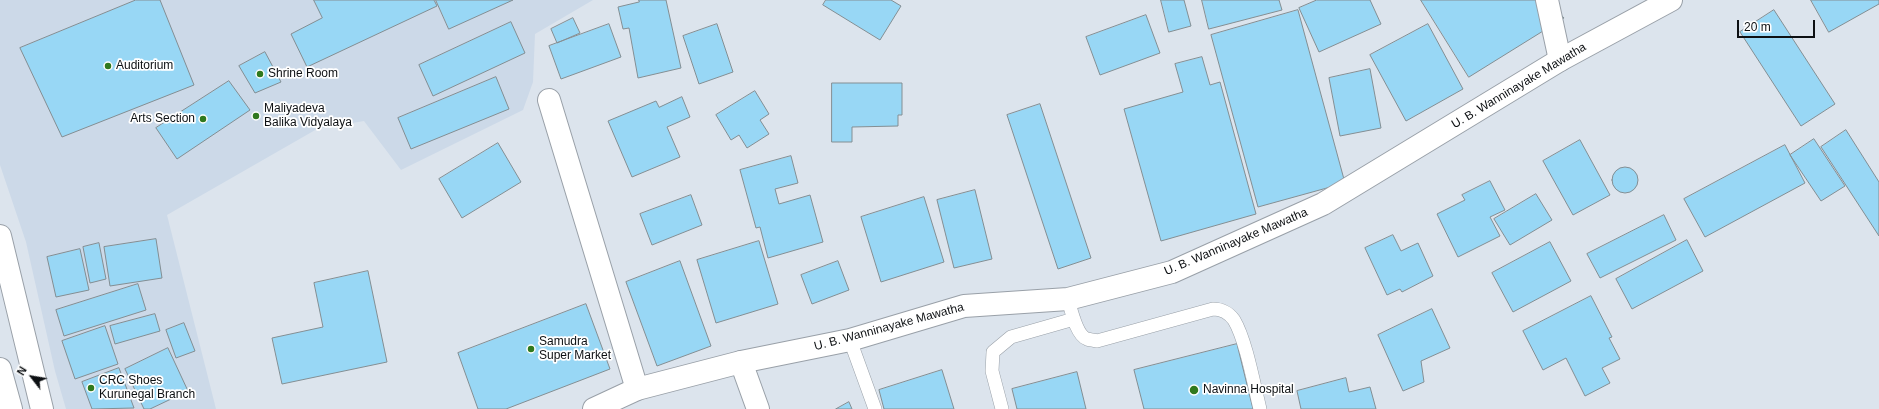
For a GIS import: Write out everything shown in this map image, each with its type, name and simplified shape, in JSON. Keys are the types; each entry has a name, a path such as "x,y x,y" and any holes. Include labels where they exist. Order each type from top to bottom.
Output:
{"main road":[{"path":"1548,0 1560,60"},
{"name":"U. B. Wanninayake Mawatha","path":"594,409 637,389 740,362 850,340 964,306 1068,299 1172,272 1323,204 1560,60 1671,0"},
{"path":"549,100 637,389"},
{"path":"0,236 42,409"},
{"path":"740,362 758,409"},
{"path":"0,369 7,404"}],"lane":[{"path":"1068,299 1081,335 1086,339 1097,341 1213,309 1220,309 1233,319 1240,334 1260,409"},
{"path":"1002,409 992,371 993,352 1011,337 1074,319"},
{"path":"850,340 875,409"}],"shaded area":[{"name":"Maliyadeva Balika Vidyalaya","path":"0,0 593,0 535,34 533,82 523,110 401,170 364,121 317,129 167,215 216,409 66,409 55,371 26,242 0,165"}],"building":[{"name":"Auditorium","path":"136,0 160,0 194,85 62,137 20,48"},
{"path":"314,0 434,0 437,6 307,67 291,34 322,18"},
{"path":"436,0 513,0 449,29"},
{"path":"639,0 666,0 681,68 638,78 629,28 623,29 618,7 639,2"},
{"path":"826,0 891,0 901,6 880,40 823,5"},
{"path":"1161,0 1184,0 1191,26 1169,32"},
{"path":"1202,0 1279,0 1282,10 1209,29"},
{"path":"1317,0 1370,0 1381,24 1319,52 1299,8"},
{"path":"1421,0 1547,0 1564,18 1469,77"},
{"path":"1811,0 1879,0 1879,4 1829,32"},
{"path":"1298,10 1345,183 1258,207 1211,35"},
{"path":"1774,10 1835,104 1801,126 1740,32"},
{"path":"1146,15 1160,53 1100,75 1086,37"},
{"path":"573,18 580,33 557,43 551,29"},
{"path":"511,22 525,53 433,96 419,65"},
{"path":"609,24 621,57 561,79 549,46"},
{"path":"717,24 733,72 699,84 683,36"},
{"path":"1428,24 1463,89 1406,121 1370,55"},
{"name":"Shrine Room","path":"265,52 281,82 255,93 239,66"},
{"path":"1202,57 1210,85 1220,82 1256,214 1161,241 1124,109 1183,92 1175,64"},
{"path":"1370,69 1381,128 1340,136 1329,78"},
{"path":"496,77 509,109 411,149 398,118"},
{"name":"Arts Section","path":"229,81 250,110 177,159 156,128"},
{"path":"832,83 902,83 902,115 898,115 898,126 852,127 852,142 832,142"},
{"path":"755,91 769,114 760,120 769,134 747,148 739,135 731,140 716,115"},
{"path":"682,97 690,117 667,127 680,157 632,177 608,121 656,101 659,107"},
{"path":"1040,104 1091,258 1058,269 1007,115"},
{"path":"1846,130 1879,182 1879,236 1821,147"},
{"path":"1814,139 1845,186 1821,201 1790,155"},
{"path":"1580,140 1610,195 1573,215 1543,161"},
{"path":"498,143 521,182 462,218 439,179"},
{"path":"1785,145 1805,183 1705,237 1684,199"},
{"path":"791,156 798,183 775,189 779,204 810,195 823,242 768,258 760,227 756,228 740,170"},
{"path":"1625,167 1635,170 1638,180 1635,190 1625,193 1615,190 1612,180 1615,170"},
{"path":"1490,181 1505,210 1490,217 1500,236 1458,257 1437,214 1465,200 1462,195"},
{"path":"975,190 992,259 954,268 937,200"},
{"path":"1536,194 1552,220 1510,245 1494,219"},
{"path":"691,195 702,225 652,245 640,214"},
{"path":"924,197 944,262 881,282 861,217"},
{"path":"1664,215 1676,240 1600,278 1587,254"},
{"path":"1393,235 1401,251 1418,243 1433,276 1402,292 1400,289 1387,295 1365,248"},
{"path":"156,239 162,278 110,286 104,247"},
{"path":"1687,240 1703,271 1632,309 1616,279"},
{"path":"759,241 778,304 716,323 697,260"},
{"path":"1550,242 1571,281 1513,312 1492,273"},
{"path":"99,243 106,279 90,283 83,247"},
{"path":"80,249 89,290 56,297 47,257"},
{"path":"680,261 711,346 657,366 626,282"},
{"path":"838,261 849,290 812,304 801,275"},
{"path":"368,271 387,362 282,384 272,338 323,327 314,283"},
{"path":"138,284 146,310 64,336 56,310"},
{"path":"1591,296 1612,337 1609,338 1620,359 1602,368 1610,383 1585,396 1566,358 1543,370 1523,331"},
{"path":"586,304 610,369 506,409 478,409 458,353"},
{"path":"1432,309 1450,348 1421,361 1424,382 1403,391 1378,335"},
{"path":"155,314 160,331 115,344 110,326"},
{"path":"184,323 195,351 176,358 166,330"},
{"path":"105,326 118,364 75,379 62,341"},
{"name":"Navinna Hospital","path":"1237,344 1253,409 1144,409 1134,370"},
{"path":"168,348 188,391 150,409 144,409 125,369"},
{"path":"119,368 134,408 92,409 82,382"},
{"path":"942,370 954,409 884,409 879,390"},
{"path":"1077,372 1086,409 1017,409 1012,389"},
{"path":"1346,378 1349,392 1370,387 1376,409 1301,409 1297,391"},
{"path":"849,402 852,409 836,409"}],"place":[{"name":"Auditorium","path":"108,66"},
{"name":"Shrine Room","path":"260,74"},
{"name":"Maliyadeva Balika Vidyalaya","path":"256,116"},
{"name":"Arts Section","path":"203,119"},
{"name":"Samudra Super Market","path":"531,349"},
{"name":"CRC Shoes Kurunegal Branch","path":"91,388"},
{"name":"Navinna Hospital","path":"1194,390"}]}
